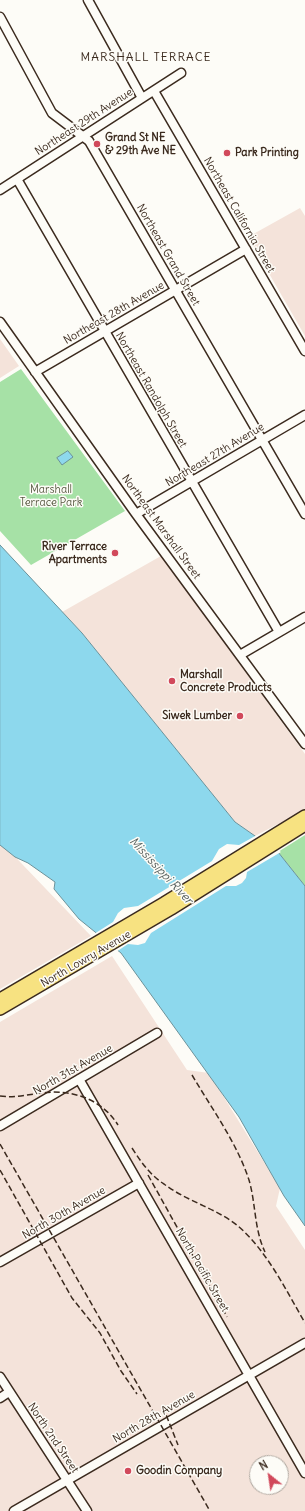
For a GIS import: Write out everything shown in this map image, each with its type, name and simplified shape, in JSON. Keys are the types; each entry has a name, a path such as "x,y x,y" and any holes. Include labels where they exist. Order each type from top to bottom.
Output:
{"main road":[{"path":"284,834 305,816"},
{"path":"167,906 284,834 305,824"},
{"name":"North Lowry Avenue","path":"0,1000 167,906"},
{"name":"North Lowry Avenue","path":"0,1009 167,906"}],"street":[{"path":"88,0 142,98"},
{"name":"Northeast Grand Street","path":"0,17 52,112 89,141 305,514"},
{"name":"Northeast 29th Avenue","path":"0,190 181,73"},
{"name":"Northeast California Street","path":"154,91 305,351"},
{"name":"Northeast Randolph Street","path":"17,179 279,632"},
{"name":"Northeast 28th Avenue","path":"36,372 246,249"},
{"name":"Northeast Marshall Street","path":"0,322 136,514 305,744"},
{"name":"Northeast 27th Avenue","path":"136,514 305,415"},
{"path":"240,655 305,617"},
{"name":"North 31st Avenue","path":"0,1126 158,1033"},
{"name":"North Pacific Street","path":"79,1079 305,1472"},
{"name":"North 30th Avenue","path":"0,1262 139,1183"},
{"name":"North 28th Avenue","path":"14,1511 305,1343"},
{"name":"North 2nd Street","path":"0,1377 87,1511"},
{"path":"0,1398 10,1392"}],"shaded area":[{"path":"300,208 305,216 305,336 248,237"},
{"path":"0,339 19,366 0,378"},
{"path":"161,556 305,754 305,812 281,827 278,824 255,836 235,822 82,633 62,612"},
{"path":"0,841 91,936 0,989"},
{"path":"112,956 187,1070 209,1073 280,1188 276,1206 305,1250 305,1511 0,1511 0,1022"}],"green space":[{"name":"Marshall Terrace Park","path":"21,369 125,511 31,565 0,531 0,382"},
{"path":"305,835 305,886 278,852"}],"water":[{"path":"68,451 73,457 62,465 57,458"},
{"name":"Mississippi River","path":"0,545 82,633 235,822 278,852 305,886 305,1226 284,1196 239,1117 121,953 79,919 54,889 55,882 28,863 15,857 0,845"}],"pier":[{"path":"257,835 281,852 247,872 246,878 242,883 236,886 226,886 151,933 145,943 138,945 128,944 116,952 94,934 113,922 118,913 124,908 138,906 212,861 219,849 227,844 239,845"}],"railway":[{"path":"192,1075 224,1126 244,1166 251,1189 261,1243 265,1252"},
{"path":"0,1096 5,1097 52,1092 74,1094 84,1097 103,1108 118,1125"},
{"path":"0,1144 210,1511"},
{"path":"132,1148 154,1177 173,1190 220,1214 238,1226 248,1236 267,1259 305,1323"},
{"path":"0,1170 72,1298 100,1333 121,1371 137,1394"},
{"path":"148,1175 227,1317"},
{"path":"163,1407 178,1445"}],"place":[{"name":"Grand St NE & 29th Ave NE","path":"97,144"},
{"name":"Park Printing","path":"227,153"},
{"name":"River Terrace Apartments","path":"115,553"},
{"name":"Marshall Concrete Products","path":"172,681"},
{"name":"Siwek Lumber","path":"240,716"},
{"name":"Goodin Company","path":"128,1471"}],"district":[{"name":"MARSHALL TERRACE","path":"146,58"}]}
